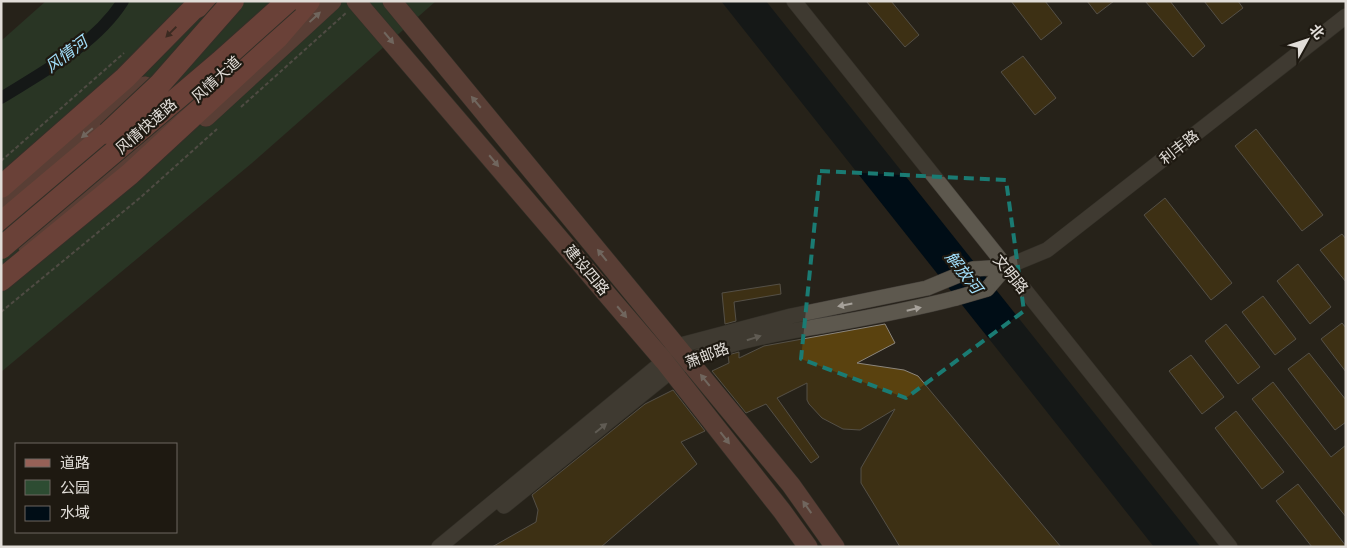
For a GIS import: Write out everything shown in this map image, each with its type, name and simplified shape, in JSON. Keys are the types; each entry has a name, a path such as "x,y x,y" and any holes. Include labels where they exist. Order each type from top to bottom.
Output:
{"highway":[{"path":"1,187 125,78 193,9 208,1"},
{"name":"风情快速路","path":"1,223 127,115 160,84 234,1"},
{"name":"风情快速路","path":"1,248 220,62 287,1"},
{"path":"1,280 130,174 270,44 308,1"}],"main road":[{"path":"1,206 121,104 230,20 245,1"},
{"name":"风情大道","path":"1,267 218,79 267,32 287,1"},
{"path":"1,291 235,93 332,1"},
{"name":"建设四路","path":"392,1 791,485 835,547"},
{"name":"建设四路","path":"357,2 668,366 808,547"}],"street":[{"name":"文明路","path":"794,1 1230,547"},
{"name":"利丰路","path":"1006,267 1047,250 1346,16"},
{"path":"439,547 682,353 790,316 927,288 973,269 1006,267"},
{"name":"萧邮路","path":"682,353 759,336 914,309 956,298 987,289 1006,267"},
{"name":"萧邮路","path":"454,547 668,366"}],"path":[{"path":"235,112 357,2"},
{"path":"1,160 131,47"},
{"path":"1,312 141,197 220,125"}],"highlighted area":[{"path":"820,171 1006,180 1024,311 906,398 801,359"}],"green space":[{"path":"46,1 436,1 252,163 1,372 1,41"}],"water":[{"name":"解放河","path":"721,1 766,1 1201,547 1154,547"}],"building":[{"path":"866,1 891,1 919,35 905,47"},
{"path":"1011,1 1045,1 1062,23 1041,40"},
{"path":"1087,1 1114,1 1097,14"},
{"path":"1145,1 1170,1 1205,46 1193,57"},
{"path":"1204,1 1238,1 1243,8 1222,24"},
{"path":"1023,56 1056,98 1035,115 1001,72"},
{"path":"1256,129 1323,215 1302,231 1235,146"},
{"path":"1165,198 1232,283 1211,300 1144,215"},
{"path":"1342,234 1346,239 1346,282 1320,250"},
{"path":"1298,264 1331,307 1310,324 1277,281"},
{"path":"780,284 781,294 734,302 736,321 725,324 722,293"},
{"path":"1263,296 1296,339 1275,355 1242,312"},
{"path":"1342,323 1346,328 1346,372 1321,339"},
{"path":"885,324 895,343 857,363 904,370 918,376 1061,547 900,547 861,483 861,468 895,409 860,430 843,429 822,418 809,404 807,400 807,383 777,398 819,457 811,463 766,404 746,413 712,371 729,363 728,355 739,352 739,358 764,346"},
{"path":"1226,324 1260,367 1238,384 1205,341"},
{"path":"1309,353 1346,400 1346,422 1335,430 1288,369"},
{"path":"1191,355 1224,397 1202,414 1169,371"},
{"path":"1273,382 1331,457 1346,445 1346,517 1252,399"},
{"path":"673,390 705,431 681,442 697,464 601,547 492,547 536,522 538,510 532,495 645,404"},
{"path":"1236,411 1284,472 1262,489 1215,428"},
{"path":"1298,484 1346,547 1312,547 1276,501"}],"waterway":[{"name":"风情河","path":"1,98 84,44 112,16 123,1"}]}
